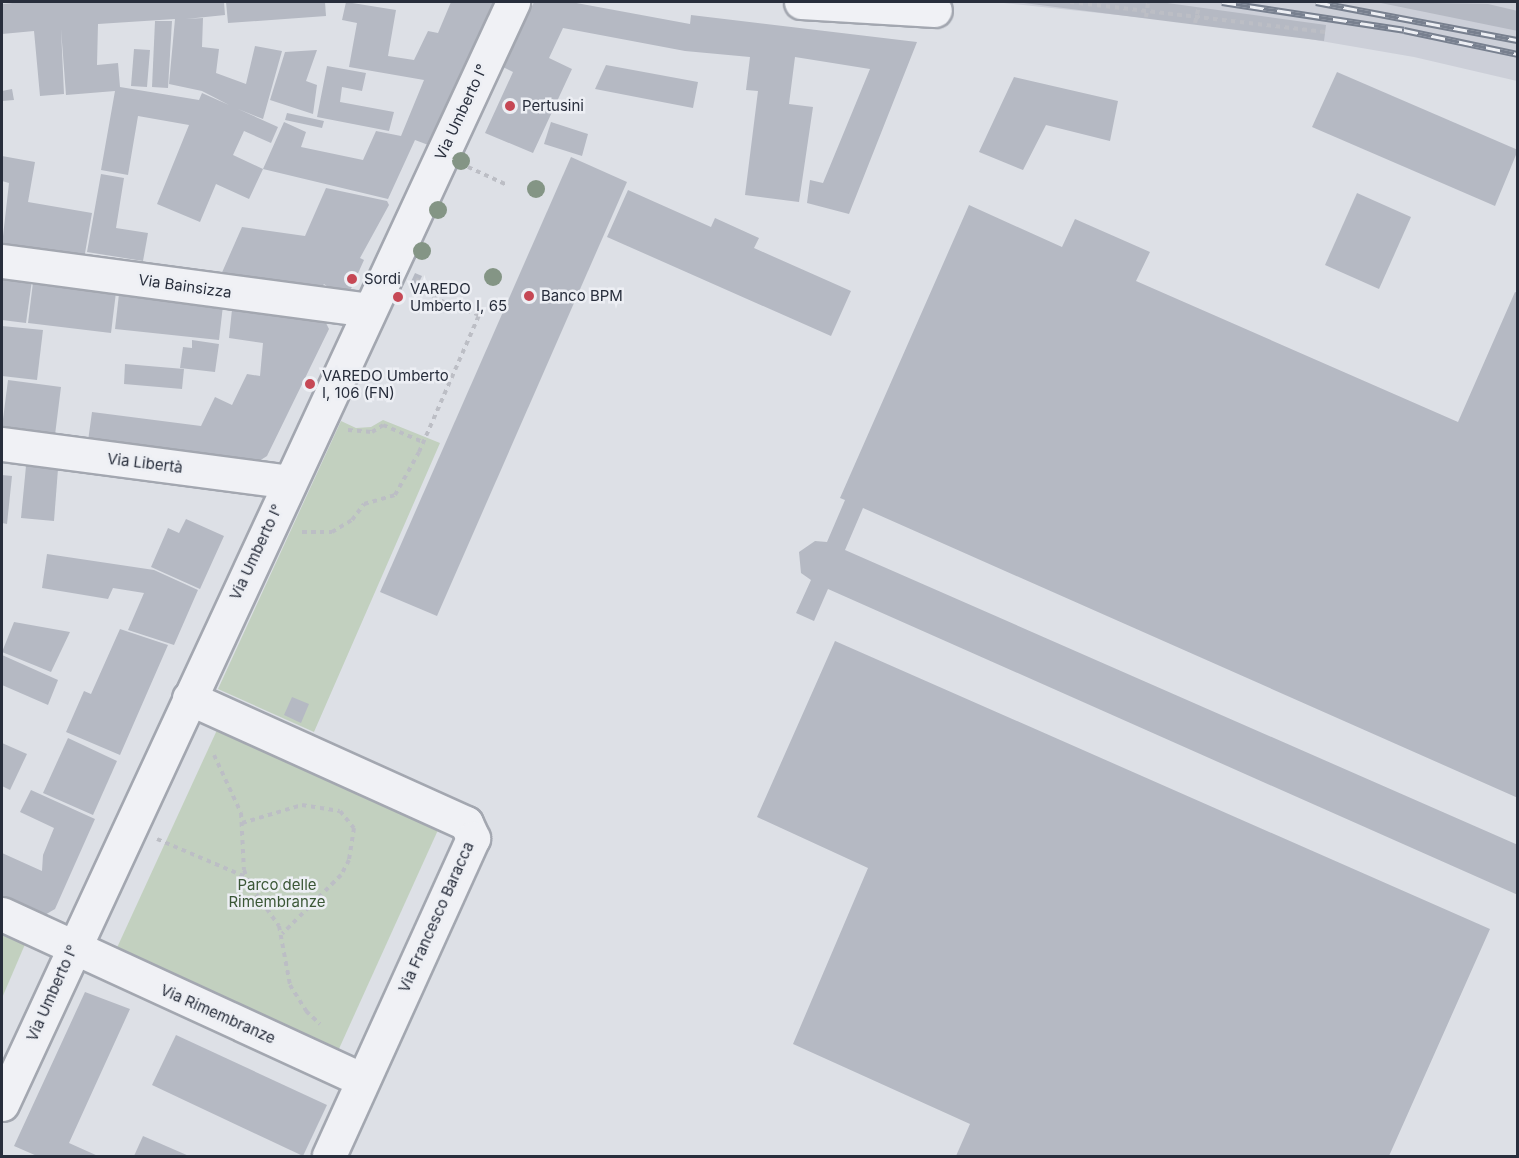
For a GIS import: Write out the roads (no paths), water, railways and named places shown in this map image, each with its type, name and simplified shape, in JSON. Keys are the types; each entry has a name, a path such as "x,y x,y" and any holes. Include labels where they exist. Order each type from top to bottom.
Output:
{"street":[{"name":"Via Umberto I°","path":"2,1104 513,2"},
{"path":"801,2 935,10"},
{"name":"Via Bainsizza","path":"2,261 369,310"},
{"name":"Via Libertà","path":"2,444 289,482"},
{"name":"Via Francesco Baracca","path":"189,698 466,823 473,838 329,1156"},
{"name":"Via Rimembranze","path":"2,914 363,1080"}],"railway":[{"path":"1222,2 1404,30 1518,54"},
{"path":"1316,2 1518,40"}],"place":[{"name":"Pertusini","path":"510,106"},
{"name":"Sordi","path":"352,279"},
{"name":"Banco BPM","path":"529,296"},
{"name":"VAREDO Umberto I, 65","path":"398,297"},
{"name":"VAREDO Umberto I, 106 (FN)","path":"310,384"}],"park label":[{"name":"Parco delle Rimembranze","path":"277,892"}]}
